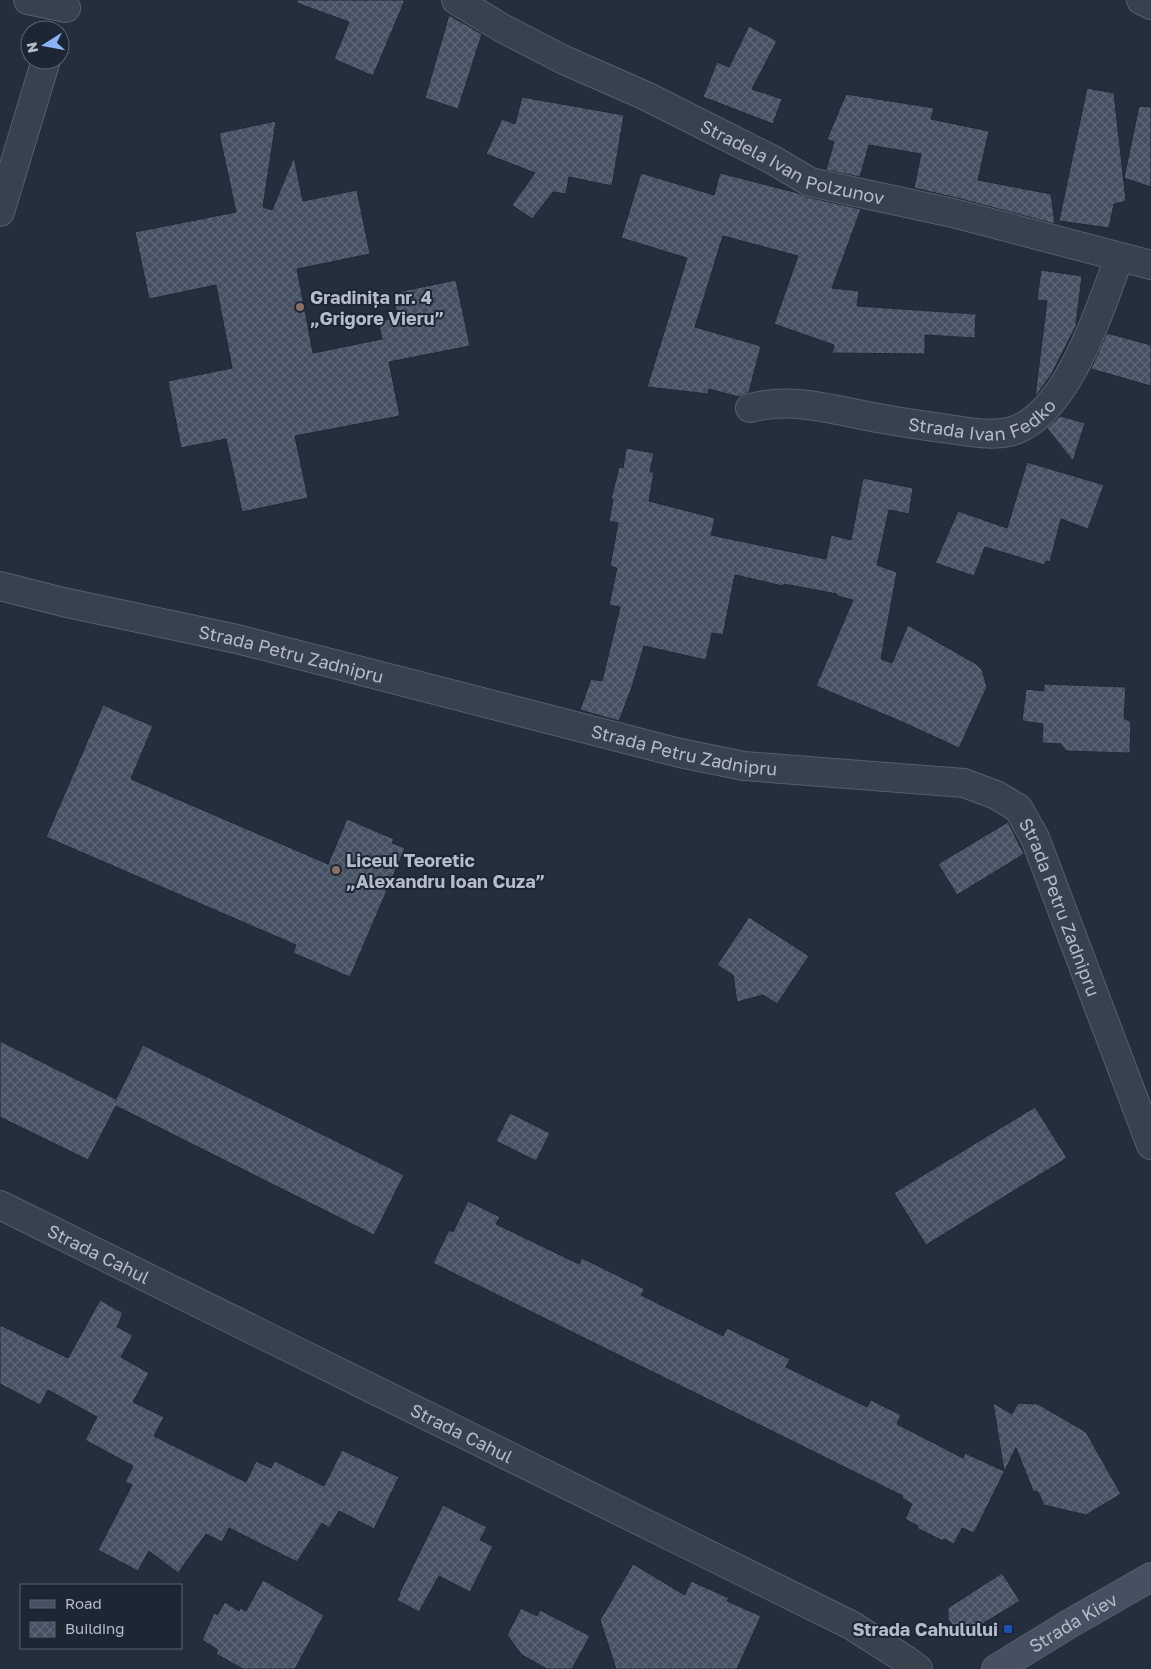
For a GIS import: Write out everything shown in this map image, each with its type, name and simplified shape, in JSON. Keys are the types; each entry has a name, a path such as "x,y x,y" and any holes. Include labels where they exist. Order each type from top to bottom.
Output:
{"main road":[{"name":"Strada Kiev","path":"996,1669 1069,1624 1151,1578"}],"street":[{"path":"28,0 65,13"},
{"name":"Stradela Ivan Polzunov","path":"456,0 502,28 556,56 646,96 773,160 810,182 953,213 1151,265"},
{"path":"1141,0 1151,4"},
{"path":"0,212 43,70"},
{"name":"Strada Ivan Fedko","path":"750,408 779,402 798,403 890,421 939,428 991,434 1011,431 1039,416 1051,404 1069,376 1091,331 1119,258"},
{"name":"Strada Petru Zadnipru","path":"0,586 63,602 237,639 680,753 744,766 964,783 996,794 1018,808 1035,838 1151,1145"},
{"name":"Strada Cahul","path":"0,1205 851,1625 918,1669"}],"building":[{"path":"297,0 405,0 373,76 334,59 349,22 297,3"},
{"path":"449,15 482,34 458,109 425,98"},
{"path":"749,26 777,41 752,89 782,99 773,124 703,97 717,62 729,67"},
{"path":"1087,88 1114,93 1126,201 1114,204 1109,228 1059,221"},
{"path":"846,94 934,108 931,119 989,131 978,180 1051,194 1055,224 914,188 921,154 869,145 860,177 826,170 834,142 827,139"},
{"path":"522,97 624,115 612,186 569,177 566,194 553,192 532,219 512,205 535,173 486,154 502,119 515,124"},
{"path":"1139,106 1151,107 1151,187 1124,178"},
{"path":"276,121 263,207 272,210 294,157 303,201 357,190 370,254 297,269 313,353 382,339 378,321 397,317 393,293 456,280 470,346 389,362 400,416 295,436 308,498 242,512 226,439 181,448 168,381 232,368 216,285 149,299 135,232 236,212 219,133"},
{"path":"641,173 714,195 720,173 807,197 861,209 832,288 859,291 857,306 976,314 975,338 925,335 925,354 832,353 834,345 774,324 798,256 723,236 695,327 761,346 749,392 739,397 709,389 708,394 647,387 687,258 621,238"},
{"path":"1041,270 1082,276 1077,324 1051,375 1035,397 1047,301 1037,300"},
{"path":"1107,333 1151,345 1151,386 1091,369"},
{"path":"1060,416 1085,423 1073,461 1047,428"},
{"path":"626,448 654,453 650,472 654,472 649,501 715,518 711,535 826,559 831,535 851,540 863,478 913,488 909,514 889,510 877,565 897,572 881,659 892,663 908,625 976,664 982,670 987,687 959,748 816,686 853,600 837,596 837,594 784,584 783,586 735,575 723,635 712,633 706,660 644,646 632,687 619,721 580,710 591,679 602,681 620,607 609,605 617,568 610,566 618,523 609,521 613,499 611,499 619,467 623,468"},
{"path":"1027,462 1104,485 1088,529 1061,519 1050,562 1046,561 1044,565 985,547 974,576 935,563 958,511 1007,528"},
{"path":"1044,684 1126,687 1124,718 1131,722 1130,753 1066,751 1061,744 1042,743 1043,724 1022,721 1026,689 1044,691"},
{"path":"103,705 153,726 131,779 328,864 347,819 394,839 392,843 405,848 350,977 293,953 296,945 46,837"},
{"path":"1008,822 1024,854 957,895 938,864"},
{"path":"749,917 809,956 777,1004 763,995 737,1002 733,975 717,965"},
{"path":"0,1041 116,1099 143,1045 404,1175 374,1235 116,1106 88,1160 0,1117"},
{"path":"1035,1107 1067,1158 926,1245 894,1193"},
{"path":"510,1113 550,1133 536,1161 496,1141"},
{"path":"468,1201 500,1217 496,1224 579,1264 582,1258 645,1289 641,1295 723,1336 727,1328 790,1359 786,1367 867,1407 871,1400 901,1415 897,1424 963,1458 965,1453 1004,1471 993,1403 1012,1414 1018,1403 1038,1404 1086,1432 1121,1494 1086,1515 1044,1505 1038,1492 1033,1491 1016,1448 974,1533 962,1528 954,1544 944,1539 943,1541 917,1528 918,1526 905,1519 912,1504 902,1498 903,1496 433,1263 449,1230 453,1232"},
{"path":"100,1300 123,1313 117,1327 133,1335 121,1357 149,1373 133,1402 164,1417 154,1436 246,1482 256,1461 271,1468 275,1461 324,1486 342,1450 399,1477 374,1529 339,1511 329,1528 322,1523 297,1562 229,1528 222,1542 206,1534 178,1573 149,1551 138,1571 98,1550 132,1485 125,1482 133,1466 85,1440 97,1417 48,1390 40,1405 0,1384 0,1325 68,1358"},
{"path":"443,1505 487,1527 480,1540 493,1546 470,1592 439,1576 419,1612 397,1600"},
{"path":"633,1564 685,1595 691,1581 729,1598 727,1601 761,1616 737,1669 616,1669 600,1620"},
{"path":"1002,1573 1020,1601 961,1637 948,1619 948,1608"},
{"path":"263,1580 324,1615 295,1669 243,1669 216,1654 218,1650 202,1640 214,1613 217,1615 225,1602 239,1611 240,1608 246,1611"},
{"path":"521,1608 537,1616 540,1610 590,1636 572,1669 547,1669 522,1655 507,1635"}],"place":[{"name":"Gradinița nr. 4 „Grigore Vieru”","path":"300,307"},
{"name":"Liceul Teoretic „Alexandru Ioan Cuza”","path":"336,870"},
{"name":"Strada Cahulului","path":"1008,1629"}]}
